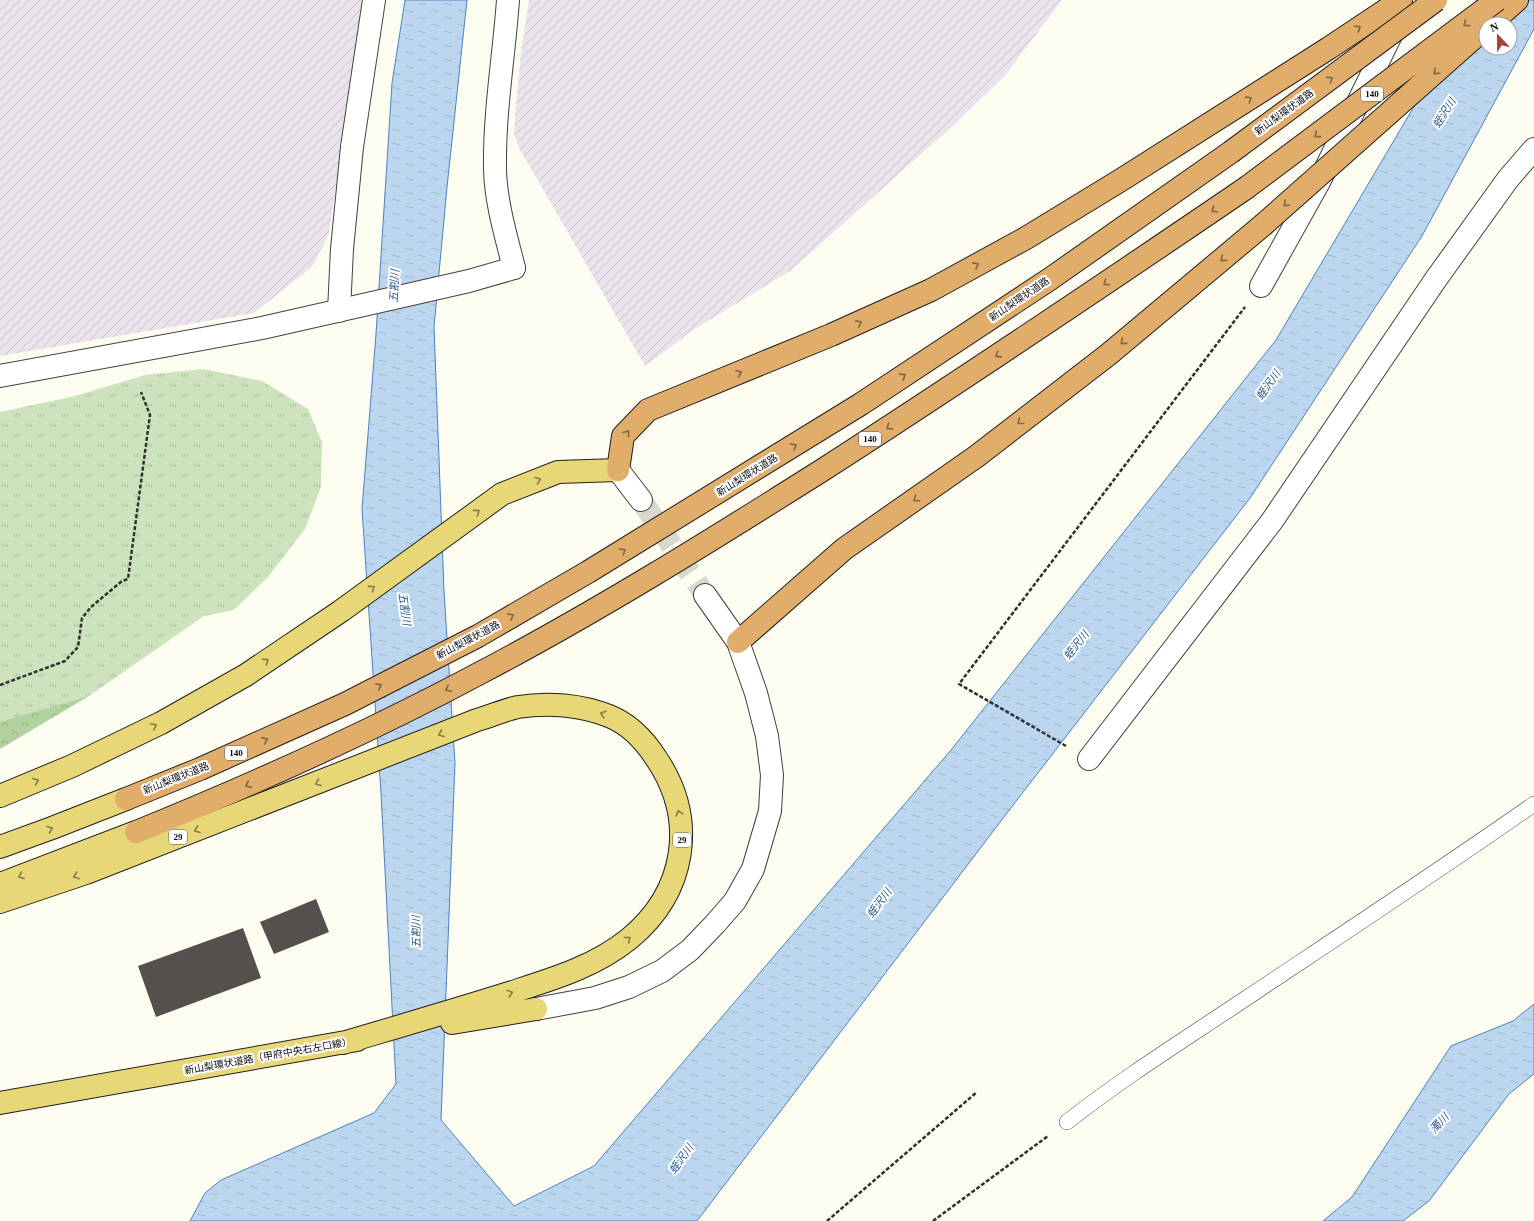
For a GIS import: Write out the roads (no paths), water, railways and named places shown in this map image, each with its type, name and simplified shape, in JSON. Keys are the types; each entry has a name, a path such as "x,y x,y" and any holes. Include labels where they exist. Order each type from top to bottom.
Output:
{"highway":[{"path":"618,470 623,436 648,410 831,335 931,290 1026,238 1216,120 1401,0"},
{"name":"新山梨環状道路","path":"126,798 200,769 345,704 478,636 588,572 861,404 1050,279 1230,152 1436,0"},
{"name":"140","path":"136,832 208,803 348,740 483,672 603,604 744,520 1066,311 1246,188 1497,0"},
{"path":"1499,16 1517,0"},
{"path":"738,642 844,549 983,451 1109,354 1263,225 1478,34"}],"main road":[{"path":"0,796 72,766 161,723 246,675 341,612 502,494 558,472 618,470"},
{"name":"29","path":"0,902 86,873 477,720 518,708 552,705 583,708 611,716 633,731 650,749 664,770 675,795 681,821 682,847 676,872 665,896 650,918 629,938 606,956 474,1012"},
{"name":"新山梨環状道路","path":"0,847 126,798"},
{"path":"0,884 136,832"},
{"name":"29","path":"474,1012 536,1009"},
{"name":"新山梨環状道路（甲府中央右左口線）","path":"0,1103 342,1042 474,1012"}],"street":[{"path":"348,308 342,249 352,147 374,0"},
{"path":"0,376 262,328 469,281 514,268 498,200 495,170 508,0"},
{"path":"1261,286 1319,182 1408,0"},
{"path":"1089,759 1272,521 1436,279 1508,179 1534,149"},
{"path":"618,470 641,500"},
{"path":"536,1009 594,998 629,987 662,971 690,950 720,918 735,901 753,869 770,811 772,775 768,736 756,693 738,642 705,596"}],"lane":[{"path":"1067,1122 1179,1043 1440,869 1534,804"}],"water":[{"path":"405,0 467,0 434,327 444,591 455,763 441,1120 514,1206 594,1166 951,750 1276,340 1477,0 1534,0 1534,29 1422,236 1250,498 1007,813 697,1221 190,1221 205,1193 221,1180 374,1113 396,1084 381,793 362,509 376,334 392,83"},
{"name":"濁川","path":"1534,1004 1534,1074 1509,1094 1429,1201 1403,1221 1323,1221 1352,1197 1451,1046 1513,1021"}],"tunnel":[{"path":"641,500 705,595"}],"water label":[{"name":"蛭沢川","path":"1444,113"},
{"name":"五割川","path":"394,286"},
{"name":"蛭沢川","path":"1268,385"},
{"name":"五割川","path":"405,609"},
{"name":"蛭沢川","path":"1076,645"},
{"name":"蛭沢川","path":"879,903"},
{"name":"五割川","path":"416,932"},
{"name":"蛭沢川","path":"681,1159"}]}
